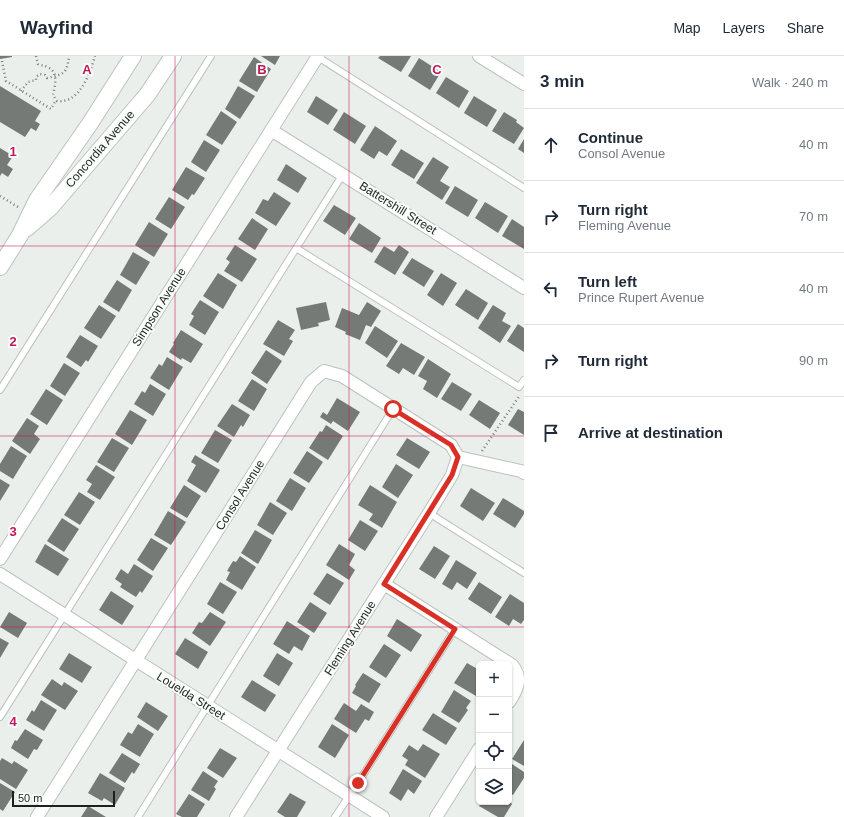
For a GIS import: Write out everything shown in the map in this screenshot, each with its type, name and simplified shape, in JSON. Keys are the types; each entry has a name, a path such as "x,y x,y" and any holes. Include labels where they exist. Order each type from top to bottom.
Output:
{"main road":[{"name":"Concordia Avenue","path":"0,267 20,235 37,200 91,122 133,56"},
{"name":"Concordia Avenue","path":"20,235 50,208 147,95 173,56"}],"street":[{"path":"479,56 524,84"},
{"name":"Simpson Avenue","path":"0,559 318,57"},
{"name":"Battershill Street","path":"271,130 524,288"},
{"name":"Consol Avenue","path":"37,817 311,382 324,371 342,376 451,445 458,457"},
{"path":"458,457 524,473"},
{"name":"Fleming Avenue","path":"236,817 452,475 458,457"},
{"name":"Louelda Street","path":"0,574 383,817"},
{"path":"384,584 512,665 518,673 518,683 512,698"},
{"path":"436,817 476,755"}],"lane":[{"path":"0,390 211,56"},
{"path":"318,57 524,188"},
{"path":"0,717 343,174"},
{"path":"296,248 519,387 524,380"},
{"path":"138,817 393,409"},
{"path":"428,513 524,573"},
{"path":"335,817 455,629"}],"path":[{"path":"36,56 38,64 51,69 55,76 56,82 53,96 56,100 63,102 75,96 84,83 95,56"},
{"path":"21,91 28,82 36,80 36,77 40,74 45,75 47,78 64,73 67,69 68,56"},
{"path":"2,61 6,81 51,109 56,100"},
{"path":"0,196 21,208"},
{"path":"475,461 522,392 519,387"}],"building":[{"path":"0,56 12,56 12,57 0,59"},
{"path":"261,56 280,56 275,65"},
{"path":"380,56 411,56 401,72 378,58"},
{"path":"254,57 271,69 257,92 239,81"},
{"path":"419,58 441,72 430,90 408,76"},
{"path":"446,77 469,91 459,108 436,93"},
{"path":"0,86 41,111 35,121 40,124 36,131 31,128 25,137 0,122"},
{"path":"238,86 255,96 240,119 225,109"},
{"path":"316,96 338,110 328,125 307,112"},
{"path":"474,96 497,110 487,127 464,113"},
{"path":"221,111 237,122 222,145 206,135"},
{"path":"344,112 366,126 355,144 333,130"},
{"path":"504,112 517,120 516,122 524,128 514,144 492,131"},
{"path":"375,126 397,141 387,156 379,151 374,159 360,150"},
{"path":"524,139 524,153 518,149"},
{"path":"204,140 220,150 206,172 191,162"},
{"path":"0,148 13,156 7,165 13,169 8,177 2,173 0,176"},
{"path":"401,149 424,163 414,179 391,165"},
{"path":"433,157 449,167 440,181 450,187 442,200 416,183"},
{"path":"286,164 307,178 298,193 277,180"},
{"path":"186,167 205,178 194,195 192,194 188,200 172,190"},
{"path":"455,186 478,200 468,217 445,203"},
{"path":"274,192 291,203 276,226 255,213 263,199 268,201"},
{"path":"169,197 185,207 171,229 155,219"},
{"path":"485,202 508,216 498,233 475,218"},
{"path":"334,205 356,218 345,235 323,221"},
{"path":"252,218 268,229 255,250 238,239"},
{"path":"512,219 524,227 524,249 502,236"},
{"path":"149,222 168,234 154,257 135,245"},
{"path":"359,223 381,238 372,253 349,239"},
{"path":"235,245 257,259 242,282 224,271 230,262 226,259"},
{"path":"399,245 409,252 395,275 374,262 384,246 394,252"},
{"path":"133,252 150,262 136,285 120,275"},
{"path":"412,258 434,271 424,287 402,273"},
{"path":"218,273 237,285 223,309 203,296"},
{"path":"441,273 457,283 443,306 427,295"},
{"path":"117,280 132,290 119,312 103,302"},
{"path":"466,289 488,303 478,320 455,305"},
{"path":"200,300 219,312 205,335 189,325 194,316 191,314"},
{"path":"326,302 330,320 318,323 319,326 301,330 296,308"},
{"path":"367,302 381,311 371,327 366,325 360,340 345,334 346,332 335,327 342,308 359,315"},
{"path":"99,305 116,316 101,339 84,328"},
{"path":"493,305 506,313 502,321 511,326 500,343 478,328"},
{"path":"278,320 295,330 289,339 293,341 284,356 263,344"},
{"path":"518,324 524,328 524,352 507,341"},
{"path":"375,326 398,341 387,358 365,343"},
{"path":"181,330 203,344 191,363 182,358 181,360 169,352"},
{"path":"80,335 98,346 88,362 86,360 81,367 66,357"},
{"path":"401,343 425,357 414,375 403,368 399,374 386,366"},
{"path":"266,350 282,361 267,384 251,373"},
{"path":"167,357 183,367 169,390 150,378 159,364 162,366"},
{"path":"428,359 451,374 437,398 423,389 427,381 418,376"},
{"path":"64,363 80,373 65,396 50,386"},
{"path":"252,379 267,389 254,411 238,401"},
{"path":"452,382 472,394 461,411 441,399"},
{"path":"150,384 166,394 153,416 134,404 142,391 145,393"},
{"path":"46,389 63,400 47,425 30,414"},
{"path":"337,398 360,412 348,431 333,421 331,424 320,417 323,412 327,415"},
{"path":"479,400 500,413 490,429 469,415"},
{"path":"232,404 250,415 243,427 241,425 234,437 217,426"},
{"path":"518,409 524,412 524,435 508,425"},
{"path":"130,410 147,420 132,445 115,434"},
{"path":"27,418 39,426 34,434 40,439 30,454 12,441"},
{"path":"326,425 343,436 328,460 309,448 320,431 322,432"},
{"path":"215,430 232,440 218,463 201,453"},
{"path":"112,438 129,448 114,472 97,462"},
{"path":"407,438 430,452 419,469 396,455"},
{"path":"11,446 27,456 13,479 0,471 0,464"},
{"path":"307,451 323,462 309,483 293,473"},
{"path":"195,455 220,470 206,493 187,481 196,465 191,462"},
{"path":"396,464 413,475 398,498 382,487"},
{"path":"96,465 115,477 100,500 87,492 92,484 86,480"},
{"path":"290,478 306,488 292,511 276,501"},
{"path":"0,479 10,485 0,501"},
{"path":"184,485 201,496 187,518 170,508"},
{"path":"370,485 397,502 382,528 369,520 373,514 358,505"},
{"path":"471,488 495,503 483,521 460,506"},
{"path":"79,492 95,502 80,525 64,515"},
{"path":"503,498 524,511 524,514 515,528 493,514"},
{"path":"270,502 287,513 273,535 257,525"},
{"path":"168,511 186,522 171,545 154,535"},
{"path":"62,518 79,529 64,552 47,541"},
{"path":"360,520 378,531 365,551 348,540"},
{"path":"255,530 272,540 258,564 241,553"},
{"path":"151,538 168,548 153,571 137,560"},
{"path":"45,544 69,559 58,576 35,562"},
{"path":"339,544 355,554 349,565 355,570 349,580 326,565"},
{"path":"434,546 450,556 435,579 419,569"},
{"path":"240,556 256,567 242,590 226,580 230,572 227,571 233,561 236,562"},
{"path":"456,560 477,573 467,589 457,582 452,590 442,584"},
{"path":"134,564 153,576 142,593 140,591 136,597 120,587 122,584 115,579 121,569 128,574"},
{"path":"327,573 344,583 330,605 313,594"},
{"path":"220,582 237,592 223,614 207,604"},
{"path":"479,582 502,597 491,614 468,599"},
{"path":"111,591 134,606 122,625 99,610"},
{"path":"510,594 524,603 524,620 521,624 513,619 509,626 495,617"},
{"path":"310,602 327,613 314,633 297,622"},
{"path":"9,612 27,623 18,638 0,627"},
{"path":"210,612 226,622 210,646 192,633 199,622 202,623"},
{"path":"397,619 422,635 411,652 387,636"},
{"path":"287,621 310,636 302,651 294,646 289,654 273,644"},
{"path":"0,638 9,643 0,658"},
{"path":"185,638 208,652 198,669 175,654"},
{"path":"384,644 401,655 386,678 369,667"},
{"path":"69,653 92,667 82,683 59,669"},
{"path":"277,653 293,663 279,686 263,676"},
{"path":"467,663 476,668 476,696 454,683"},
{"path":"363,673 381,684 369,703 352,693 356,686 355,685"},
{"path":"52,679 62,686 64,682 78,691 65,710 41,695"},
{"path":"252,680 276,695 265,712 241,697"},
{"path":"454,690 471,701 466,708 468,710 459,723 441,712"},
{"path":"41,700 57,710 44,731 26,720 32,710 34,712"},
{"path":"146,702 168,716 158,731 137,717"},
{"path":"344,703 356,711 361,704 374,712 369,721 365,719 356,733 334,719"},
{"path":"433,713 457,728 446,745 422,730"},
{"path":"138,724 154,734 140,757 120,745 128,732 132,734"},
{"path":"332,724 349,735 335,758 318,747"},
{"path":"25,729 43,740 37,750 34,749 28,759 11,748 15,740 17,741"},
{"path":"524,740 524,766 512,759"},
{"path":"423,744 440,754 425,778 405,765 408,760 402,756 409,745 418,751"},
{"path":"220,748 237,758 223,778 207,768"},
{"path":"122,753 140,764 134,774 132,772 125,783 109,773"},
{"path":"2,758 12,764 14,761 28,770 16,789 0,779 0,761"},
{"path":"512,764 524,772 524,778 513,795"},
{"path":"403,769 422,781 414,794 408,789 401,801 389,793"},
{"path":"203,771 218,781 214,787 216,789 209,801 191,790"},
{"path":"100,773 125,788 115,805 104,798 102,801 88,793"},
{"path":"0,783 15,792 3,811 0,809"},
{"path":"290,793 306,802 297,817 285,817 277,812"},
{"path":"189,794 205,804 197,817 182,817 176,814"},
{"path":"511,805 504,817 498,817 479,806"},
{"path":"88,806 106,817 81,817"}],"route":[{"path":"358,783 455,629 384,584 452,475 458,457 451,445 393,409"}]}
